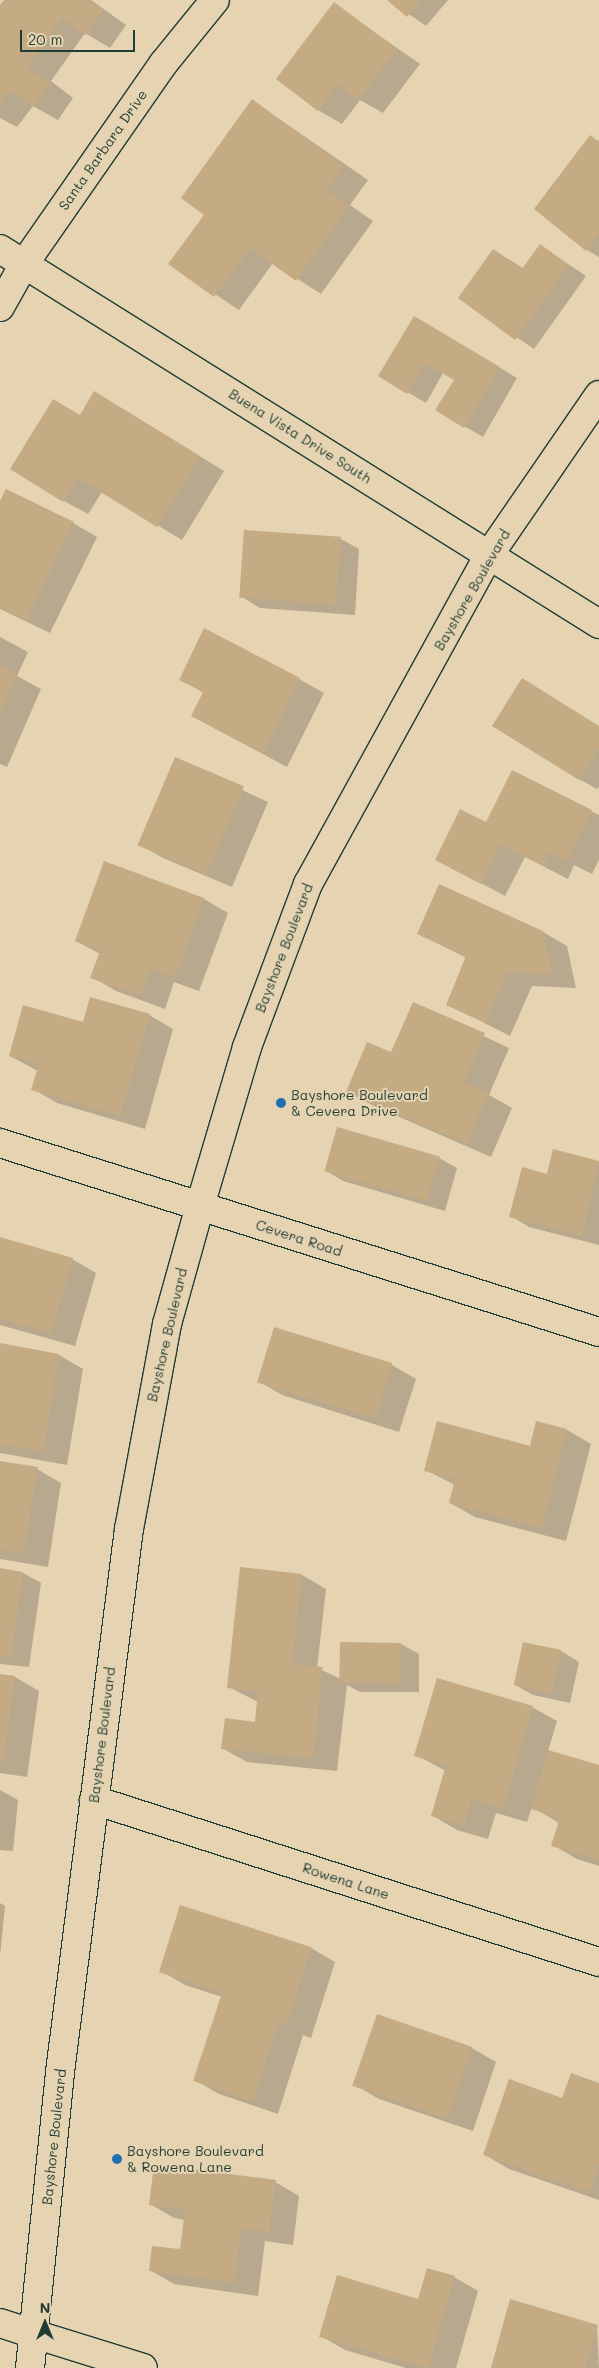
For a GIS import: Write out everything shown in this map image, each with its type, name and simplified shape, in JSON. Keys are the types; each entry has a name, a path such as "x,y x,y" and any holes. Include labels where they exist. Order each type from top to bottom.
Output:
{"street":[{"name":"Santa Barbara Drive","path":"0,307 24,264 163,64 215,0"},
{"name":"Buena Vista Drive South","path":"0,249 599,624"},
{"name":"Bayshore Boulevard","path":"30,2368 60,2072 94,1800 145,1432 167,1324 200,1206 247,1046 308,884 489,555 599,395"},
{"name":"Cevera Road","path":"0,1143 599,1332"},
{"name":"Rowena Lane","path":"94,1800 599,1962"},
{"path":"0,2323 143,2368"}],"building":[{"path":"4,0 88,0 103,10 85,35 62,18 27,67 50,83 33,107 10,90 0,104 0,5"},
{"path":"387,0 421,0 407,17"},
{"path":"334,2 397,49 358,100 337,84 318,111 276,79"},
{"path":"252,99 344,166 327,190 349,206 296,281 250,248 214,297 168,264 204,215 181,198"},
{"path":"590,135 599,142 599,234 586,251 534,209"},
{"path":"540,244 569,265 515,340 458,298 493,249 522,269"},
{"path":"414,316 500,367 464,428 435,410 454,380 425,363 407,394 378,376"},
{"path":"94,391 200,456 157,527 78,478 63,502 10,469 53,399 80,415"},
{"path":"6,489 74,522 26,620 0,608 0,501"},
{"path":"244,530 341,537 336,605 239,598"},
{"path":"204,628 300,678 263,754 191,716 203,692 179,680"},
{"path":"0,666 17,674 0,713"},
{"path":"522,678 599,726 599,748 579,780 492,726"},
{"path":"175,757 244,786 207,875 137,845"},
{"path":"512,770 592,810 567,861 549,852 543,866 500,844 481,884 435,860 460,809 486,822"},
{"path":"104,861 204,898 175,978 150,969 140,996 90,978 100,951 75,941"},
{"path":"439,884 543,931 552,974 507,972 485,1023 446,1005 466,956 417,934"},
{"path":"90,997 150,1014 120,1116 31,1090 39,1064 9,1056 23,1005 83,1022"},
{"path":"413,1002 485,1033 464,1083 488,1093 467,1144 346,1092 367,1042 391,1052"},
{"path":"337,1127 440,1156 427,1201 324,1171"},
{"path":"553,1149 599,1161 582,1236 509,1217 522,1167 547,1174"},
{"path":"0,1237 73,1258 51,1333 0,1319"},
{"path":"274,1327 393,1363 376,1419 257,1382"},
{"path":"0,1343 59,1354 43,1452 0,1444"},
{"path":"437,1421 530,1446 536,1421 567,1429 542,1528 449,1503 455,1479 424,1471"},
{"path":"0,1461 38,1467 23,1554 0,1550"},
{"path":"240,1567 302,1574 292,1664 323,1667 313,1758 221,1749 225,1718 255,1722 258,1691 227,1688"},
{"path":"0,1568 23,1572 11,1658 0,1656"},
{"path":"340,1642 401,1643 400,1683 339,1682"},
{"path":"523,1642 561,1650 552,1693 514,1685"},
{"path":"0,1674 15,1676 3,1764 0,1763"},
{"path":"437,1678 533,1706 503,1809 471,1800 464,1826 431,1816 446,1765 414,1756"},
{"path":"548,1750 599,1765 599,1860 551,1846 560,1818 531,1809"},
{"path":"180,1905 311,1947 287,2025 278,2022 253,2101 193,2081 222,1993 159,1972"},
{"path":"377,2014 472,2047 448,2119 352,2086"},
{"path":"571,2073 599,2083 599,2164 590,2192 483,2155 509,2079 562,2098"},
{"path":"154,2164 276,2180 269,2232 241,2228 234,2283 149,2271 152,2246 180,2249 185,2210 149,2205"},
{"path":"427,2268 455,2276 428,2368 319,2337 337,2275 418,2299"},
{"path":"510,2299 598,2325 585,2368 491,2368"}],"place":[{"name":"Bayshore Boulevard & Cevera Drive","path":"281,1103"},
{"name":"Bayshore Boulevard & Rowena Lane","path":"117,2159"}]}
